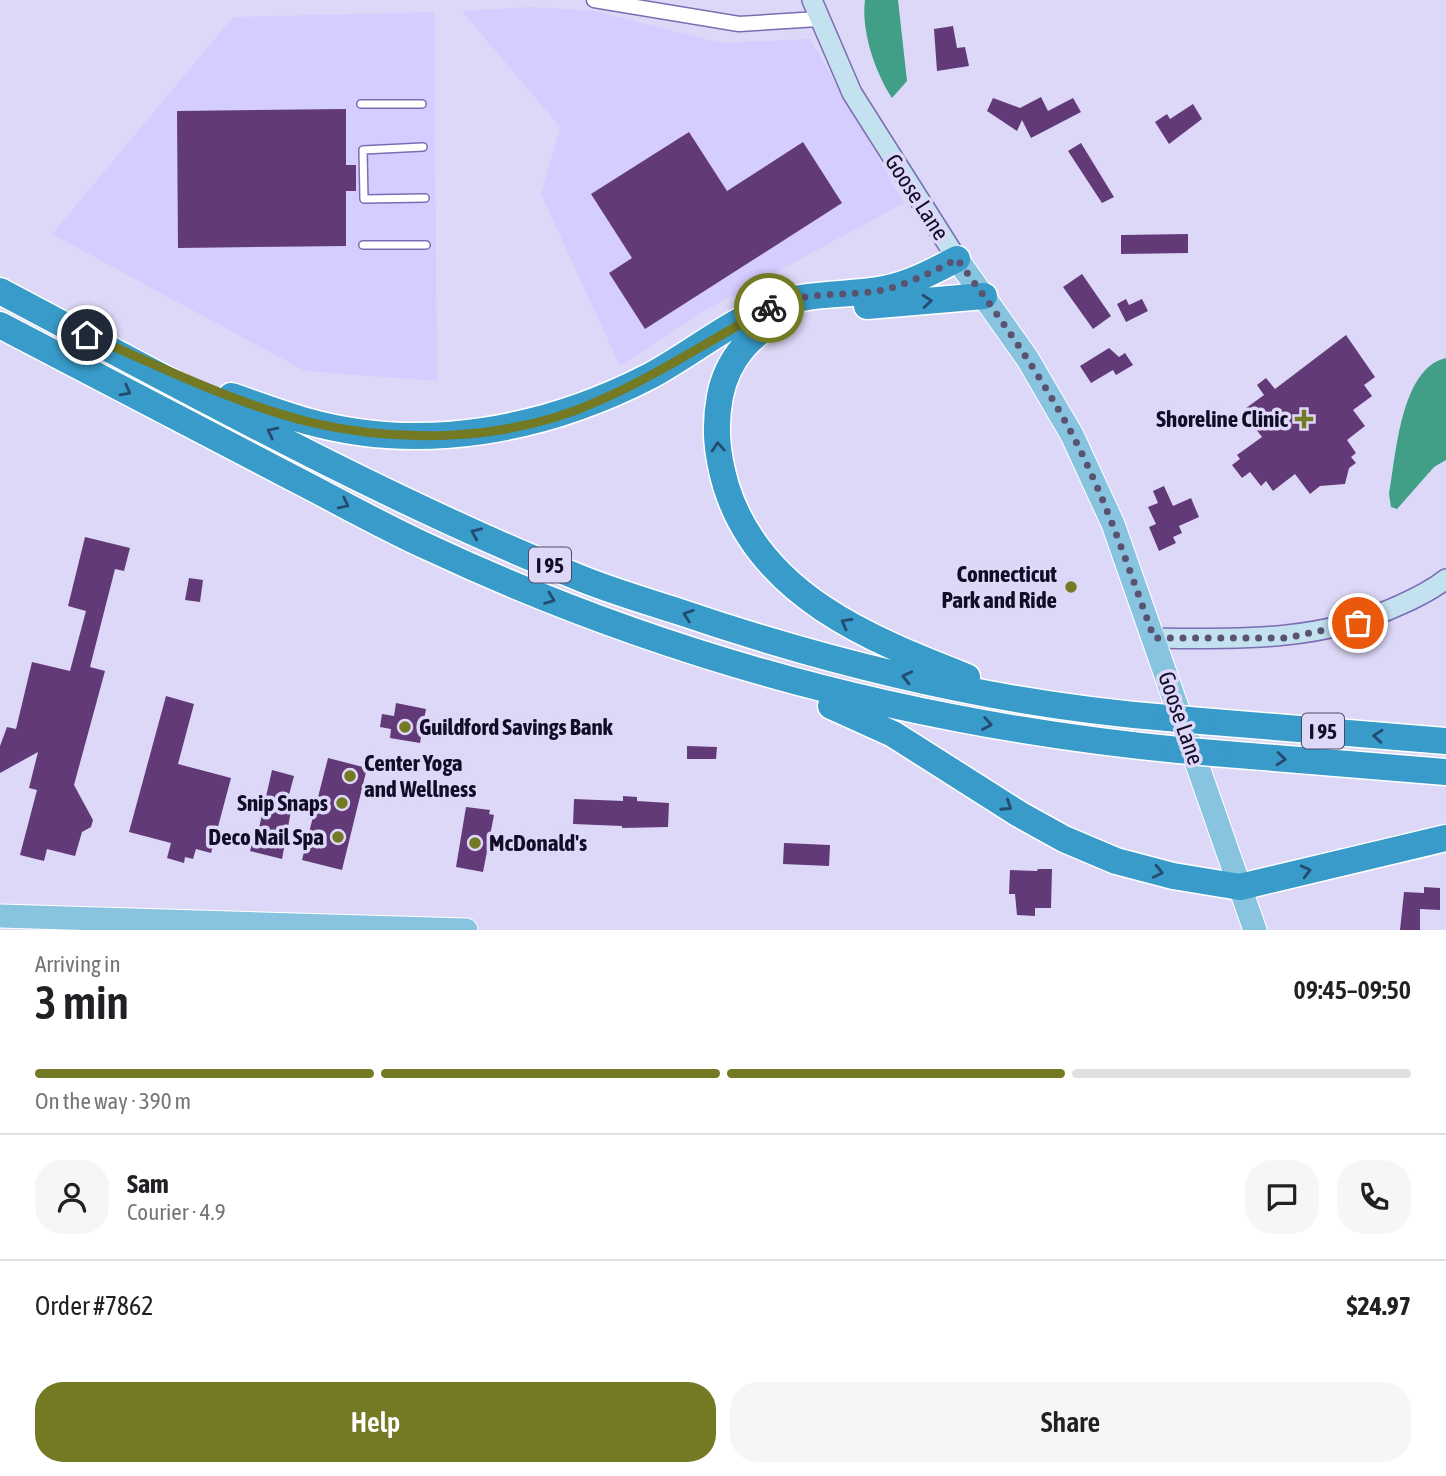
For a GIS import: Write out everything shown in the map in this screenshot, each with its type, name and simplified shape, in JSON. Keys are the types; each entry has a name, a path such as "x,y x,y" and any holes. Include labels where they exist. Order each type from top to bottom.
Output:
{"highway":[{"path":"63,324 231,396 308,422 368,433 479,433 541,421 595,403 652,375 774,305 811,297 886,289 923,277 957,259"},
{"name":"I 95","path":"0,291 426,511 578,578 748,636 823,657 990,694 1155,717 1446,741"},
{"path":"985,296 806,312 770,324 740,348 724,379 716,419 718,460 733,506 756,548 788,584 837,618 895,649 970,678 1155,717"},
{"name":"I 95","path":"0,325 427,547 530,592 706,655 873,702 985,724 1106,743 1446,772"},
{"path":"706,655 865,719 1019,814 1093,852 1144,869 1240,887 1446,838"}],"main road":[{"name":"Goose Lane","path":"957,259 1027,358 1072,435 1113,524 1255,930"},
{"path":"0,916 466,930"}],"street":[{"path":"594,0 739,24 816,6"},
{"name":"Goose Lane","path":"816,6 852,93 957,259"},
{"path":"1154,638 1251,639 1313,633 1378,615 1419,596 1446,579"}],"lane":[{"path":"361,104 422,104"},
{"path":"423,147 363,150 364,199 425,198"},
{"path":"363,245 426,245"}],"shaded area":[{"path":"865,0 898,0 907,81 892,98 880,76 867,38"},
{"path":"532,7 594,11 721,43 810,39 904,203 704,311 620,366 541,194 560,127 462,11"},
{"path":"434,12 437,381 305,371 52,234 233,17"},
{"path":"1446,358 1446,460 1434,467 1397,509 1391,507 1389,494 1394,459 1410,396 1419,378 1431,365"}],"building":[{"path":"953,26 957,48 965,47 969,66 937,71 934,29"},
{"path":"1041,97 1048,111 1073,98 1081,112 1031,138 1022,120 1017,131 987,111 993,98 1020,108"},
{"path":"1193,104 1202,119 1169,144 1155,122 1167,114 1170,119"},
{"path":"346,109 346,165 356,165 356,191 346,191 346,246 178,248 177,111"},
{"path":"689,132 727,191 803,142 842,203 645,329 609,273 632,258 591,194"},
{"path":"1081,143 1114,197 1102,203 1068,151"},
{"path":"1188,234 1188,253 1121,254 1121,235"},
{"path":"1082,274 1111,316 1093,329 1063,287"},
{"path":"1126,299 1129,305 1142,299 1148,311 1126,322 1117,304"},
{"name":"Shoreline Clinic","path":"1346,335 1375,377 1364,385 1372,396 1353,410 1365,426 1347,440 1356,453 1351,457 1356,463 1349,468 1345,484 1320,486 1310,494 1295,474 1273,491 1266,481 1261,486 1250,472 1242,478 1232,465 1240,459 1237,455 1262,437 1242,411 1264,395 1257,385 1266,378 1275,389"},
{"path":"1109,348 1119,357 1125,353 1133,365 1116,375 1113,370 1091,383 1080,366"},
{"path":"1164,486 1173,506 1191,498 1199,517 1179,526 1182,533 1173,537 1176,543 1159,551 1149,527 1156,524 1148,507 1158,503 1153,491"},
{"path":"85,537 130,548 124,571 115,569 90,667 105,671 74,785 93,820 91,827 82,832 75,856 47,849 44,861 20,855 37,790 29,788 38,752 0,773 0,746 7,727 16,729 32,662 70,671 86,611 68,606"},
{"path":"189,578 203,580 200,602 185,600"},
{"path":"166,696 194,704 178,764 231,778 211,853 196,849 193,859 185,857 184,863 167,858 171,843 129,832"},
{"path":"396,703 426,709 420,743 390,738 391,729 380,727 382,714 394,716"},
{"path":"687,746 717,747 716,759 687,759"},
{"path":"328,758 367,768 342,870 302,860"},
{"path":"272,770 294,776 285,810 291,811 282,859 250,851 254,837 257,837"},
{"path":"623,796 637,797 637,801 669,803 668,827 622,828 573,824 574,799 623,801"},
{"name":"McDonald's","path":"466,807 490,810 489,814 494,815 483,872 456,867"},
{"path":"784,843 830,845 829,866 783,864"},
{"path":"1052,869 1051,908 1035,908 1035,916 1017,915 1015,894 1009,894 1010,870"},
{"path":"1424,887 1440,888 1440,910 1420,909 1420,930 1400,930 1404,892 1424,893"}],"way so far":[{"path":"769,308 811,297 886,289 923,277 957,259 1027,358 1072,435 1113,524 1154,638 1286,638 1358,623"}],"place":[{"name":"Shoreline Clinic","path":"1304,419"},
{"name":"Connecticut Park and Ride","path":"1071,587"},
{"name":"Guildford Savings Bank","path":"405,727"},
{"name":"Center Yoga and Wellness","path":"350,776"},
{"name":"Snip Snaps","path":"342,803"},
{"name":"Deco Nail Spa","path":"338,837"},
{"name":"McDonald's","path":"475,843"}],"route":[{"path":"87,335 231,396 308,422 368,433 479,433 541,421 595,403 652,375 769,308"}]}
